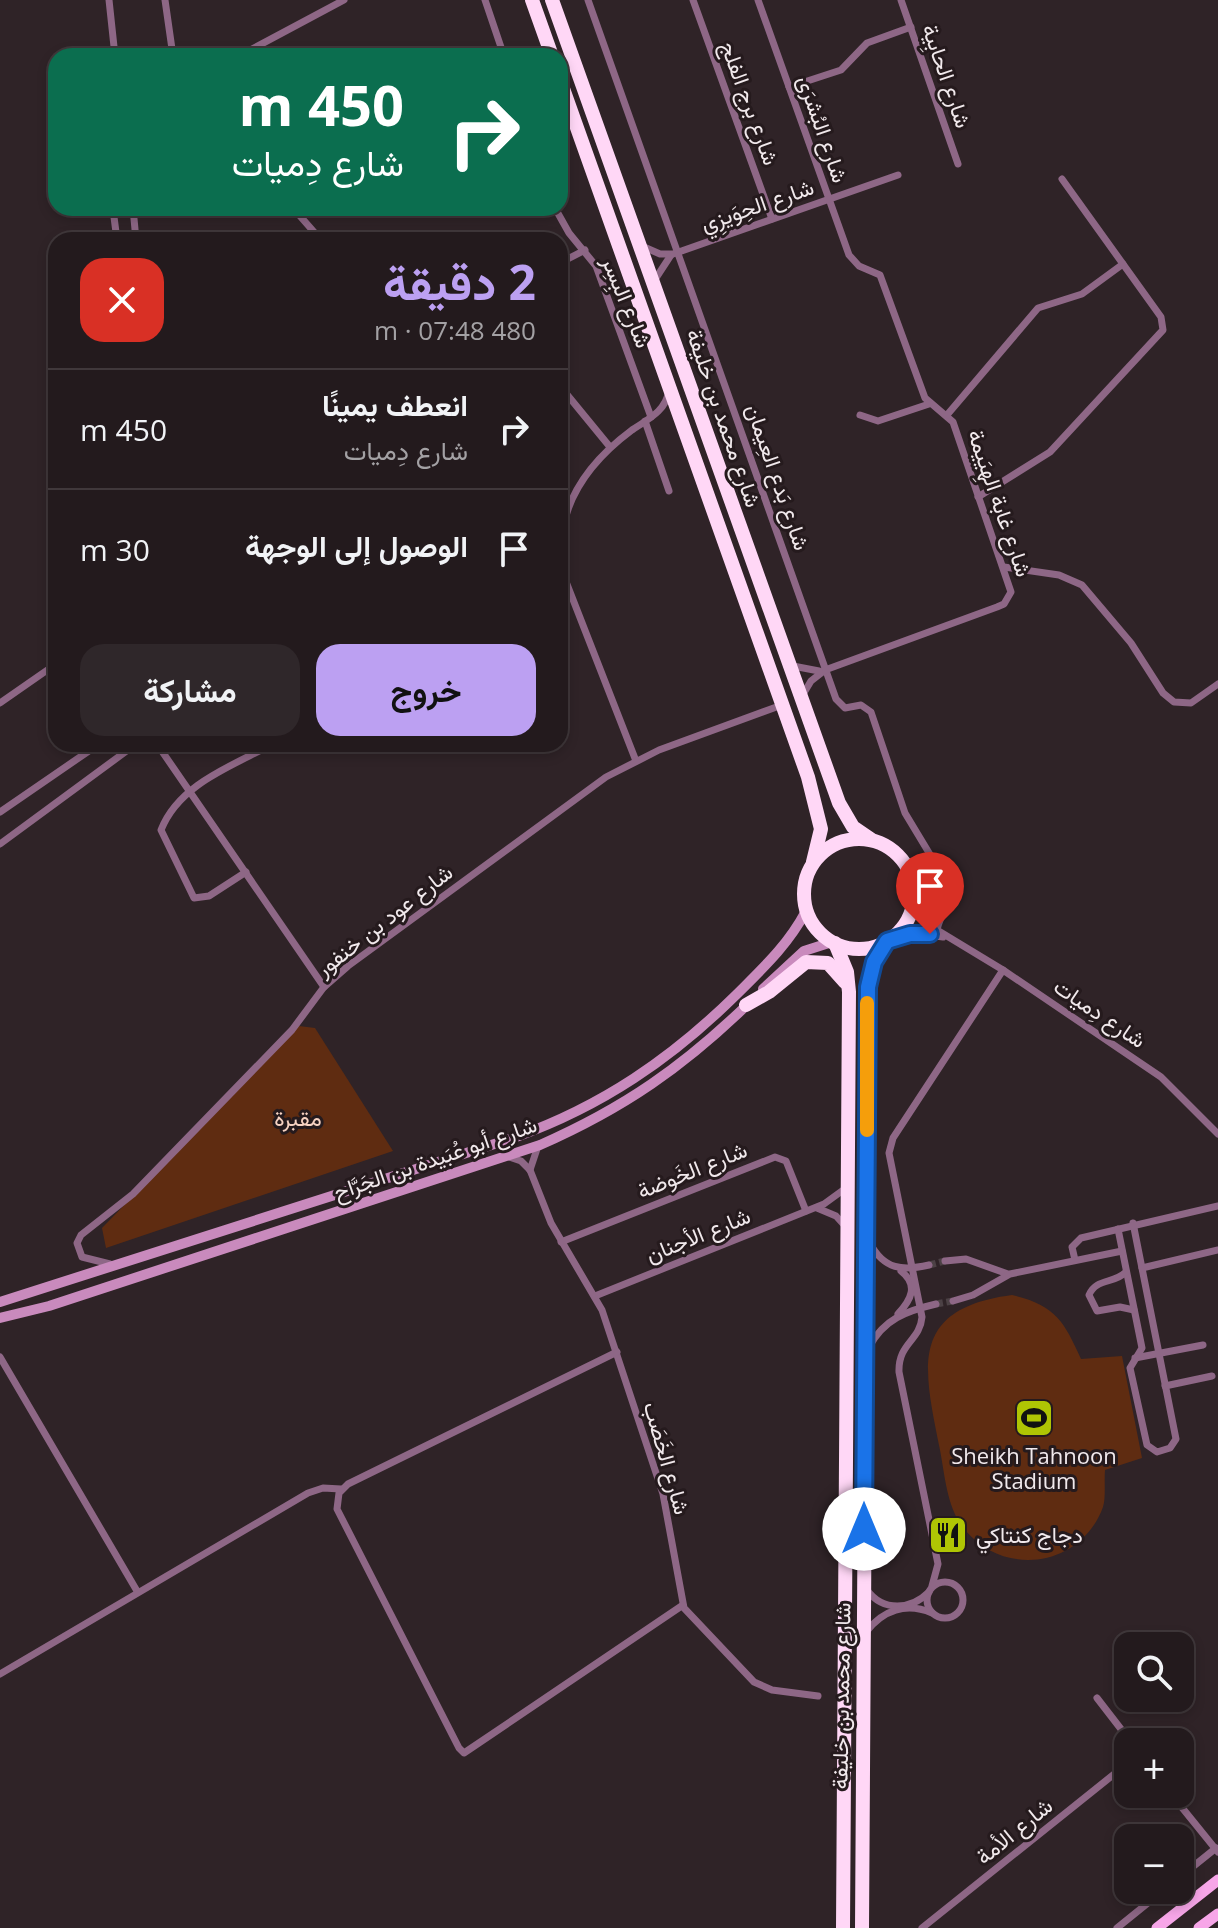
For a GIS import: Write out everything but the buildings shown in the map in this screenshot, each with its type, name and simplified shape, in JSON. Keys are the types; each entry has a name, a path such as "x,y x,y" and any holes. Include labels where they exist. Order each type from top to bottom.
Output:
{"highway":[{"path":"532,0 549,48"},
{"name":"شارع محمد بن خليفة","path":"552,0 801,702 845,816 853,827 872,840"},
{"name":"شارع محمد بن خليفة","path":"568,102 820,817 820,840 813,862"},
{"path":"872,840 890,848 903,861 912,877 914,896 911,912 889,939 861,949 833,943 812,923 806,911 804,886 813,862 839,842 872,840"},
{"name":"شارع محمد بن خليفة","path":"862,1928 868,987 874,962 889,939"},
{"name":"شارع محمد بن خليفة","path":"833,943 847,972 849,992 843,1928"},
{"path":"746,1005 769,992 799,965 813,960 834,967 849,992"}],"main road":[{"name":"شارع أبو عُبَيدة بن الجَرَّاح","path":"0,1302 516,1137 596,1103 646,1073 713,1018 786,945 806,911"},
{"name":"شارع أبو عُبَيدة بن الجَرَّاح","path":"0,1318 49,1306 540,1145 602,1116 659,1082 708,1043 804,951 833,943"},
{"path":"1157,1928 1218,1880"},
{"path":"1201,1928 1218,1914"}],"street":[{"path":"109,0 114,48"},
{"path":"165,0 172,48"},
{"path":"254,48 344,0"},
{"path":"485,0 501,48"},
{"name":"شارع بَدع العِيمان","path":"588,0 825,670 841,706 861,705 871,712 905,813 951,887 952,897 940,913 937,930"},
{"name":"شارع برج الفلج","path":"693,0 772,219"},
{"name":"شارع البُشرَى","path":"758,0 849,255 859,266 875,271 883,281 929,404"},
{"name":"شارع الحابِية","path":"901,0 958,164"},
{"path":"789,87 841,70 867,43 911,27"},
{"name":"شارع الحِوَيزِي","path":"675,253 898,175"},
{"path":"978,497 1050,452 1159,336 1161,317 1062,179"},
{"path":"300,216 314,232"},
{"name":"شارع البِسِر","path":"559,216 596,266 652,417 652,446"},
{"path":"114,217 116,232"},
{"path":"638,242 654,253 675,253"},
{"path":"568,259 585,250"},
{"path":"654,284 658,270 675,253"},
{"path":"860,415 878,421 929,404 947,415 1038,308 1082,294 1123,264"},
{"path":"568,518 582,478 610,447 666,403 670,386"},
{"path":"568,396 610,447"},
{"name":"شارع غابة الهِيَيمة","path":"825,670 1004,604 1011,592 956,429 947,415"},
{"path":"652,417 674,416 683,423"},
{"path":"637,426 652,446 669,491"},
{"path":"1004,567 1059,575 1082,585 1131,643 1163,693 1174,702 1191,703 1218,684"},
{"path":"568,585 636,761"},
{"path":"787,661 805,671 825,670"},
{"path":"0,703 48,670"},
{"path":"801,702 807,685 825,670"},
{"name":"شارع عود بن خنفور","path":"120,1266 82,1257 77,1243 81,1235 133,1194 292,1030 324,987 606,777 636,761 782,705"},
{"path":"0,812 87,752"},
{"path":"0,844 125,752"},
{"path":"163,752 324,987"},
{"path":"246,872 209,896 194,898 161,830 166,818 189,789 258,752"},
{"name":"شارع دِميات","path":"914,896 937,930 1003,970 1161,1077 1218,1134"},
{"name":"شارع دِميات","path":"889,939 920,934 949,938"},
{"path":"864,1587 878,1601 902,1607 948,1617 960,1609 962,1595 938,1564 899,1372 902,1349 921,1325 921,1308 890,1160 890,1145 1003,970"},
{"path":"508,1156 521,1161 530,1170 540,1145"},
{"name":"شارع الخَوضة","path":"561,1242 775,1157 786,1161 810,1209"},
{"name":"شارع الخَصَب","path":"530,1170 561,1242 595,1296 617,1352 663,1494 683,1605"},
{"name":"شارع الأجنان","path":"595,1296 833,1200 847,1186"},
{"path":"1075,1260 1072,1252 1077,1240 1133,1223 1218,1206"},
{"path":"810,1209 829,1212 847,1227"},
{"path":"1118,1229 1142,1348 1133,1358 1130,1368 1147,1445 1154,1451 1170,1448 1176,1439 1133,1223"},
{"path":"864,1357 875,1336 906,1305 912,1289 911,1281 882,1260 867,1233"},
{"path":"1142,1268 1218,1250"},
{"path":"953,1301 1010,1274 1122,1251"},
{"path":"945,1261 960,1258 992,1271 1010,1274"},
{"path":"976,1263 983,1276 981,1290"},
{"path":"898,1269 929,1265"},
{"path":"1126,1272 1119,1279 1097,1284 1089,1295 1097,1311 1123,1307 1134,1310"},
{"path":"893,1318 936,1304"},
{"path":"1133,1358 1203,1345"},
{"path":"0,1674 308,1493 323,1488 341,1489 617,1352"},
{"path":"0,1357 137,1591"},
{"path":"1165,1386 1212,1376"},
{"path":"341,1489 337,1509 352,1542 464,1753 683,1605 754,1682 772,1690 818,1696"},
{"path":"934,1614 927,1603 938,1564"},
{"path":"864,1634 882,1616 918,1601 931,1588 952,1583"},
{"path":"1097,1698 1120,1728"},
{"name":"شارع الأمة","path":"922,1928 1114,1774"},
{"path":"1183,1808 1217,1849 1194,1866"},
{"path":"1117,1928 1147,1904"}],"green space":[{"name":"مقبرة","path":"299,1026 315,1028 393,1151 106,1248 102,1228"},
{"name":"Sheikh Tahnoon Stadium","path":"1012,1295 1039,1304 1056,1316 1081,1359 1122,1356 1142,1458 1105,1470 1104,1503 1092,1527 1078,1543 1041,1559 1020,1560 1000,1555 982,1545 959,1522 948,1492 930,1394 928,1369 931,1347 939,1329 954,1314 978,1302"}],"tunnel":[{"path":"929,1265 945,1261"},
{"path":"936,1304 953,1301"}],"slow traffic":[{"path":"867,1003 867,1130"}],"place":[{"name":"Sheikh Tahnoon Stadium","path":"1034,1418"},
{"name":"دجاج كنتاكي","path":"948,1535"}],"route":[{"path":"864,1529 868,987 874,962 887,941 910,934 930,934"}]}
